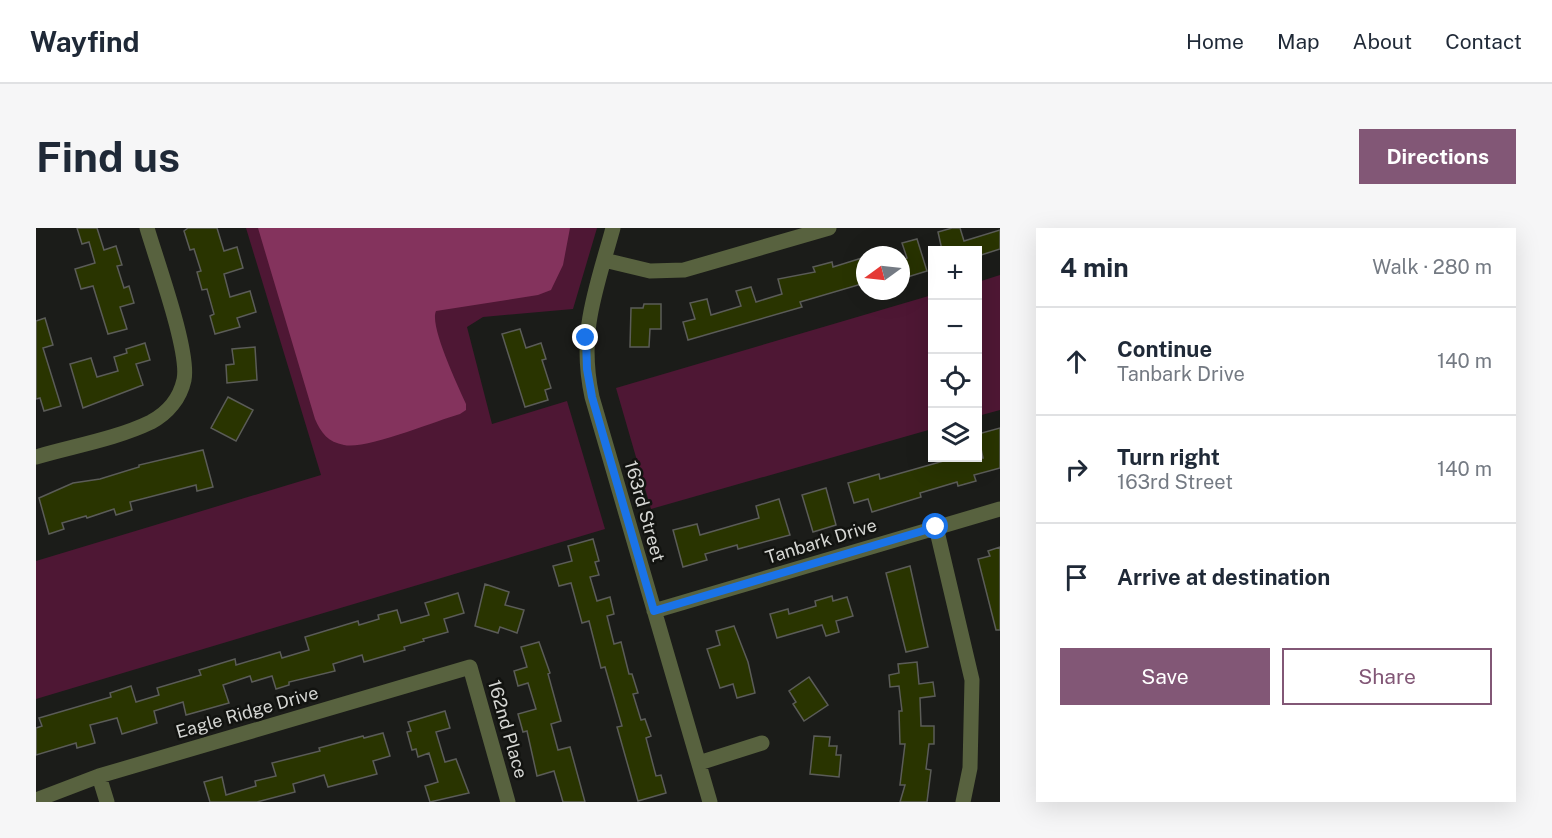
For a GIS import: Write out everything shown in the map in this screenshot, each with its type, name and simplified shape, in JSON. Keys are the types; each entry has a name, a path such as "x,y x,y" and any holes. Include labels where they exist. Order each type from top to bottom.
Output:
{"street":[{"path":"36,457 152,422 169,409 180,391 184,379 183,351 147,228"},
{"name":"163rd Street","path":"613,228 587,323 587,369 592,397 710,802"},
{"path":"604,260 650,271 684,270 829,228"},
{"name":"Tanbark Drive","path":"654,611 1000,509"},
{"path":"936,527 972,680 970,768 963,802"},
{"name":"Eagle Ridge Drive","path":"36,800 99,776 470,667"},
{"name":"162nd Place","path":"470,667 508,802"},
{"path":"699,763 762,744"},
{"path":"99,776 107,802"}],"shaded area":[{"path":"246,228 597,228 573,309 483,317 467,327 492,424 567,401 605,529 36,699 36,561 321,475"},
{"path":"258,228 570,228 563,265 551,290 538,295 436,311 437,330 466,404 466,410 401,434 368,443 344,445 329,439 315,419"},
{"path":"1000,275 1000,410 982,415 982,300 982,281"},
{"path":"928,296 928,430 651,509 616,388"}],"building":[{"path":"77,228 97,228 104,250 116,246 122,265 117,266 124,288 129,286 134,303 120,307 127,329 108,334 93,286 81,289 75,269 95,263 89,242 82,244"},
{"path":"188,228 217,228 224,251 237,247 243,268 224,274 230,297 250,291 256,312 237,318 240,327 215,334 210,316 214,314 207,289 202,290 197,272 201,271 194,249 190,250 184,231"},
{"path":"960,228 964,241 1000,230 1000,249 982,255 982,246 941,246 938,232"},
{"path":"917,239 927,271 910,276 910,246 903,246 902,243"},
{"path":"856,260 856,286 800,302 802,307 688,340 683,322 695,319 690,303 707,299 711,315 741,306 736,291 751,287 756,302 782,294 778,279 815,272 813,267 832,262 833,267"},
{"path":"644,304 661,304 661,329 650,329 649,347 630,347 631,308 643,308"},
{"path":"45,318 53,345 43,348 61,406 44,411 40,398 36,399 36,321"},
{"path":"520,329 526,348 541,343 546,359 542,360 551,388 545,390 548,400 525,407 502,334"},
{"path":"145,343 150,360 136,364 143,385 83,408 70,364 91,358 97,377 118,371 114,357 127,353 126,349"},
{"path":"255,347 257,380 227,383 226,365 234,364 232,349"},
{"path":"228,397 253,410 236,441 211,428"},
{"path":"1000,428 1000,468 974,475 976,481 958,486 957,482 930,490 920,493 921,497 872,512 868,499 854,503 848,483 879,474 880,479 940,462 982,462 982,433"},
{"path":"203,450 213,487 197,491 196,485 130,502 132,510 116,515 114,509 87,518 86,516 62,523 64,529 49,534 39,498 73,483 100,479 139,467 139,465"},
{"path":"826,488 836,525 813,532 802,495"},
{"path":"779,499 790,535 738,549 737,545 705,554 707,560 683,567 673,530 697,524 700,535 759,518 756,506"},
{"path":"593,539 599,561 595,562 599,575 590,577 597,601 610,597 614,614 607,616 614,644 621,642 629,674 632,674 638,693 633,694 641,720 645,719 651,736 646,738 656,776 661,775 666,793 638,801 617,727 622,726 605,667 601,668 589,621 582,623 571,583 559,586 553,566 572,561 568,546"},
{"path":"1000,547 1000,630 996,630 978,559 990,556 988,551"},
{"path":"910,566 928,647 906,652 886,573"},
{"path":"485,584 509,592 505,605 524,610 517,633 500,627 498,633 475,626"},
{"path":"458,593 464,613 444,619 448,632 423,639 424,641 404,647 405,650 364,662 362,655 333,664 335,671 289,682 289,685 276,689 272,676 252,682 250,676 223,685 229,703 186,715 183,702 154,711 157,723 122,734 117,718 90,725 95,743 77,748 76,743 36,755 36,728 42,726 39,718 111,697 110,693 131,686 136,702 159,695 157,688 201,675 199,670 235,659 236,665 280,652 282,658 309,650 305,637 358,621 359,625 379,619 378,615 397,610 401,623 429,615 425,603"},
{"path":"832,596 833,601 847,597 853,616 836,621 839,632 826,636 822,625 777,638 770,614 788,609 789,614 816,606 815,601"},
{"path":"734,626 748,662 755,693 737,698 733,684 720,688 707,649 720,645 716,631"},
{"path":"539,642 550,673 548,674 561,721 551,724 558,750 570,747 585,802 563,802 554,771 537,776 527,731 523,732 518,714 536,709 528,683 518,686 514,671 527,667 521,647"},
{"path":"917,662 919,684 933,682 935,696 920,698 921,726 934,726 934,744 929,744 926,769 931,770 927,802 900,802 905,785 900,785 905,744 900,744 899,711 902,711 899,686 890,687 889,675 899,673 898,664"},
{"path":"809,677 828,705 804,721 793,704 796,702 789,691"},
{"path":"445,711 450,728 436,732 445,762 456,759 469,793 430,802 425,786 438,782 429,753 418,757 416,749 412,750 407,732 411,731 408,722"},
{"path":"383,733 390,756 373,761 377,774 328,787 324,775 293,784 295,792 257,802 210,802 204,782 222,777 226,795 256,786 255,781 276,776 272,763 320,751 319,748 363,736 364,738"},
{"path":"814,736 830,737 829,746 837,746 836,755 841,755 839,777 810,774"}],"route":[{"path":"586,338 587,369 592,397 654,611 936,527"}]}
